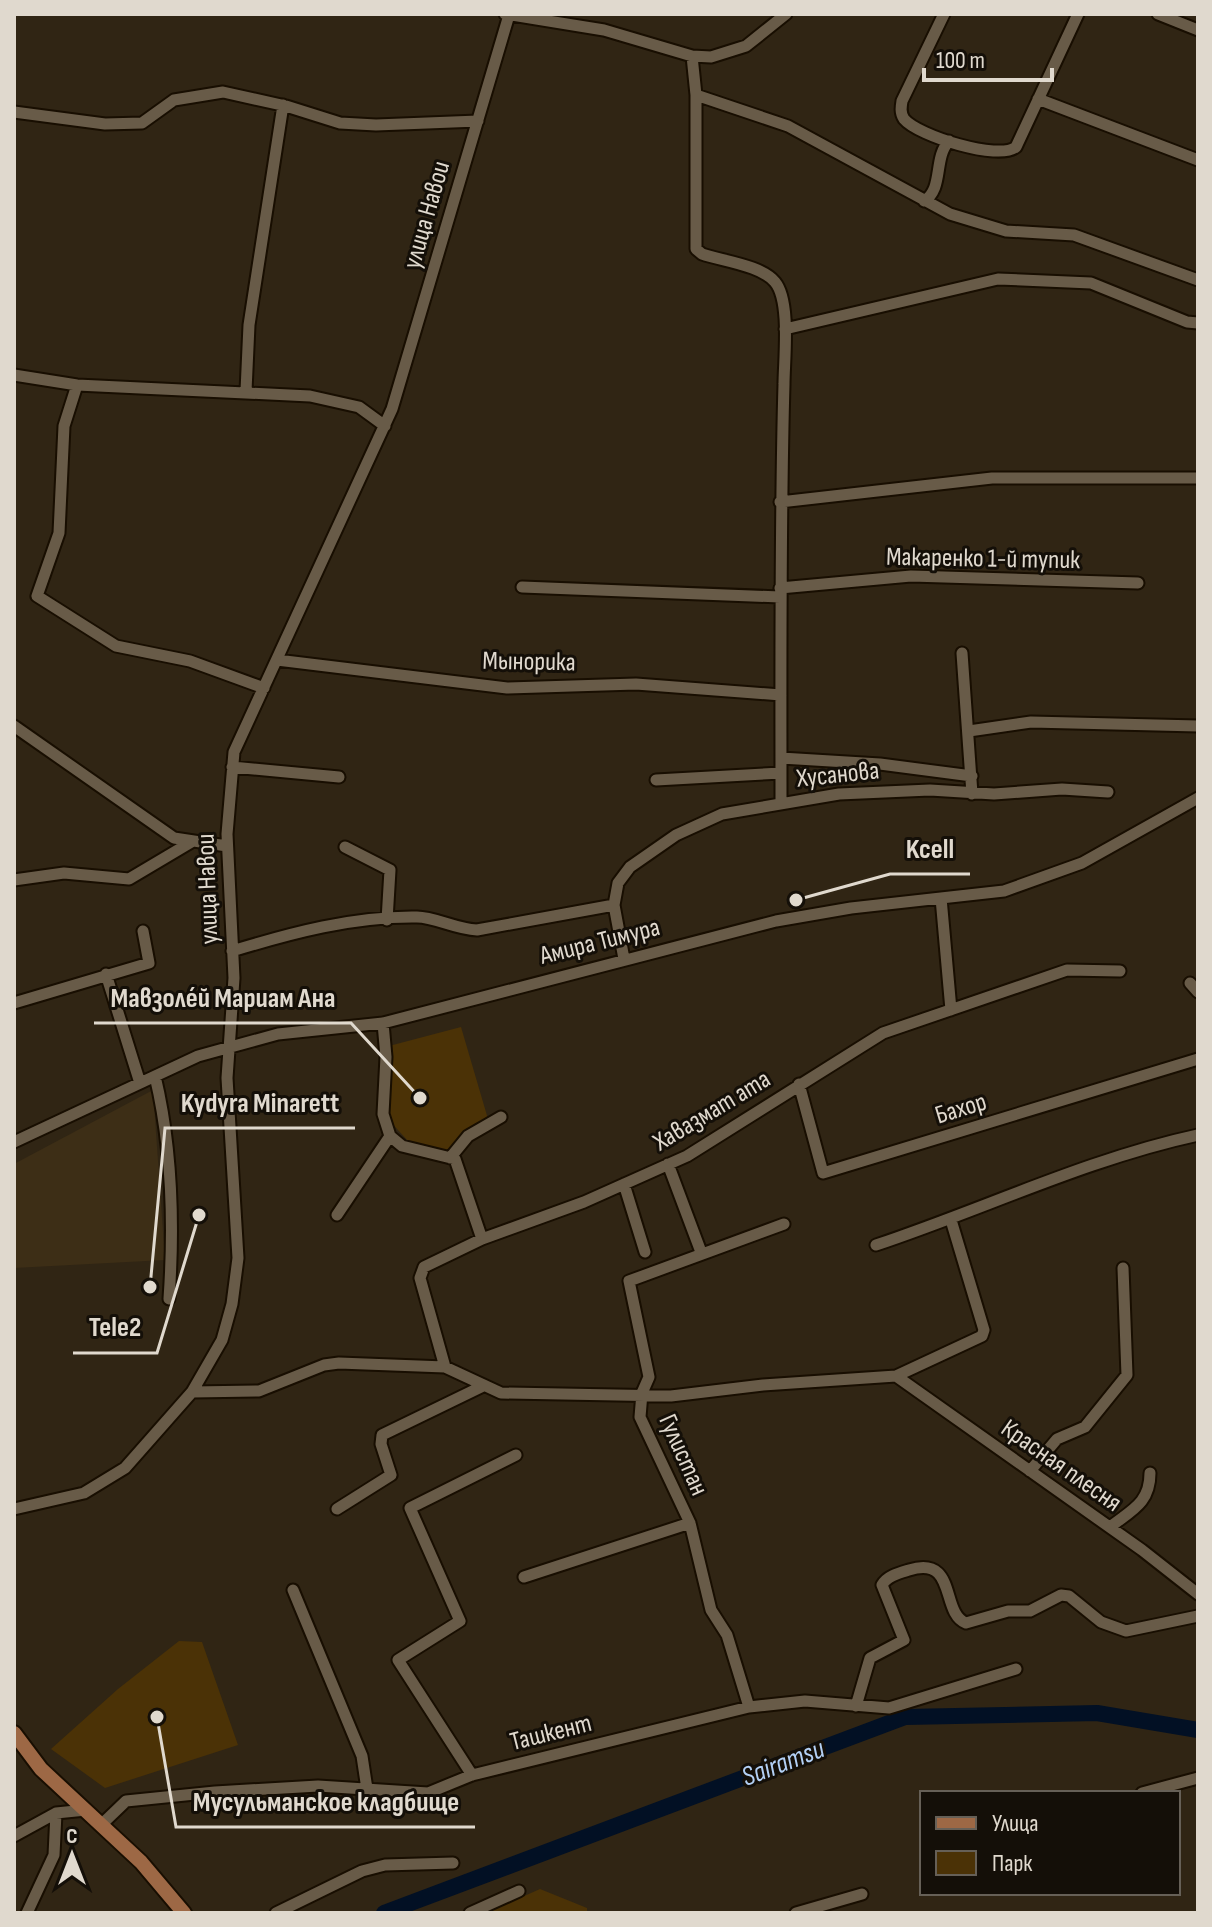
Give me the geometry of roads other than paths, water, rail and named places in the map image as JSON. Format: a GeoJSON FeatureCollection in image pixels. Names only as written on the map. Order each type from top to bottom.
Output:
{"type":"FeatureCollection","features":[{"type":"Feature","properties":{"kind":"main road"},"geometry":{"type":"LineString","coordinates":[[14,1733],[41,1769],[141,1862],[184,1913]]}},
{"type":"Feature","properties":{"kind":"street"},"geometry":{"type":"LineString","coordinates":[[507,14],[604,30],[692,56],[711,57],[746,46],[786,14]]}},
{"type":"Feature","properties":{"kind":"street","name":"улица Навои"},"geometry":{"type":"LineString","coordinates":[[14,1509],[84,1493],[125,1468],[192,1392],[222,1340],[232,1304],[238,1258],[227,1078],[232,1047],[232,951],[227,846],[234,752],[385,426],[478,121],[507,14]]}},
{"type":"Feature","properties":{"kind":"street"},"geometry":{"type":"LineString","coordinates":[[944,14],[902,101],[901,112],[905,121],[949,141],[1008,153],[1016,147],[1078,14]]}},
{"type":"Feature","properties":{"kind":"street"},"geometry":{"type":"LineString","coordinates":[[1158,14],[1198,30]]}},
{"type":"Feature","properties":{"kind":"street"},"geometry":{"type":"LineString","coordinates":[[692,56],[696,95],[696,249],[702,254],[765,274],[776,283],[785,329],[780,502],[781,803]]}},
{"type":"Feature","properties":{"kind":"street"},"geometry":{"type":"LineString","coordinates":[[14,112],[105,124],[142,123],[174,100],[223,92],[283,105],[340,123],[376,125],[478,121]]}},
{"type":"Feature","properties":{"kind":"street"},"geometry":{"type":"LineString","coordinates":[[696,95],[788,126],[950,214],[1006,231],[1074,235],[1198,280]]}},
{"type":"Feature","properties":{"kind":"street"},"geometry":{"type":"LineString","coordinates":[[1038,99],[1198,160]]}},
{"type":"Feature","properties":{"kind":"street"},"geometry":{"type":"LineString","coordinates":[[246,391],[249,325],[283,105]]}},
{"type":"Feature","properties":{"kind":"street"},"geometry":{"type":"LineString","coordinates":[[924,201],[935,190],[940,156],[949,141]]}},
{"type":"Feature","properties":{"kind":"street"},"geometry":{"type":"LineString","coordinates":[[785,329],[998,279],[1091,283],[1187,322],[1198,323]]}},
{"type":"Feature","properties":{"kind":"street"},"geometry":{"type":"LineString","coordinates":[[14,375],[77,385],[310,396],[359,407],[385,426]]}},
{"type":"Feature","properties":{"kind":"street"},"geometry":{"type":"LineString","coordinates":[[77,385],[64,426],[59,533],[37,596],[116,646],[190,661],[264,688]]}},
{"type":"Feature","properties":{"kind":"street"},"geometry":{"type":"LineString","coordinates":[[780,502],[992,478],[1198,478]]}},
{"type":"Feature","properties":{"kind":"street","name":"Макаренко 1-й тупик"},"geometry":{"type":"LineString","coordinates":[[522,587],[780,593],[911,576],[1138,583]]}},
{"type":"Feature","properties":{"kind":"street"},"geometry":{"type":"LineString","coordinates":[[962,653],[972,794]]}},
{"type":"Feature","properties":{"kind":"street","name":"Мынорика"},"geometry":{"type":"LineString","coordinates":[[277,660],[507,688],[636,684],[781,695]]}},
{"type":"Feature","properties":{"kind":"street"},"geometry":{"type":"LineString","coordinates":[[969,731],[1031,722],[1198,726]]}},
{"type":"Feature","properties":{"kind":"street"},"geometry":{"type":"LineString","coordinates":[[14,726],[174,838],[227,846]]}},
{"type":"Feature","properties":{"kind":"street"},"geometry":{"type":"LineString","coordinates":[[781,758],[880,764],[972,776]]}},
{"type":"Feature","properties":{"kind":"street"},"geometry":{"type":"LineString","coordinates":[[232,767],[339,777]]}},
{"type":"Feature","properties":{"kind":"street"},"geometry":{"type":"LineString","coordinates":[[656,780],[781,773]]}},
{"type":"Feature","properties":{"kind":"street","name":"Хусанова"},"geometry":{"type":"LineString","coordinates":[[614,905],[618,883],[630,867],[676,835],[722,814],[781,803],[870,793],[930,790],[972,794],[1062,789],[1108,792]]}},
{"type":"Feature","properties":{"kind":"street","name":"Амира Тимура"},"geometry":{"type":"LineString","coordinates":[[14,1142],[198,1056],[278,1034],[383,1023],[776,921],[851,908],[1004,891],[1082,863],[1198,798]]}},
{"type":"Feature","properties":{"kind":"street"},"geometry":{"type":"LineString","coordinates":[[14,880],[64,873],[129,879],[193,841]]}},
{"type":"Feature","properties":{"kind":"street"},"geometry":{"type":"LineString","coordinates":[[345,847],[390,870],[387,920]]}},
{"type":"Feature","properties":{"kind":"street"},"geometry":{"type":"LineString","coordinates":[[941,898],[951,1010]]}},
{"type":"Feature","properties":{"kind":"street"},"geometry":{"type":"LineString","coordinates":[[232,951],[306,929],[419,917],[455,929],[477,930],[614,905],[624,959]]}},
{"type":"Feature","properties":{"kind":"street"},"geometry":{"type":"LineString","coordinates":[[14,1003],[149,963],[143,931]]}},
{"type":"Feature","properties":{"kind":"street","name":"Хавазмат ата"},"geometry":{"type":"LineString","coordinates":[[445,1367],[420,1278],[424,1267],[482,1239],[668,1164],[883,1033],[1067,970],[1120,971]]}},
{"type":"Feature","properties":{"kind":"street"},"geometry":{"type":"LineString","coordinates":[[106,974],[140,1083]]}},
{"type":"Feature","properties":{"kind":"street"},"geometry":{"type":"LineString","coordinates":[[383,1023],[386,1057],[383,1114],[390,1136],[402,1146],[455,1159],[482,1239]]}},
{"type":"Feature","properties":{"kind":"street","name":"Бахор"},"geometry":{"type":"LineString","coordinates":[[799,1084],[823,1173],[1198,1059]]}},
{"type":"Feature","properties":{"kind":"street"},"geometry":{"type":"LineString","coordinates":[[155,1076],[168,1175],[172,1260],[169,1299]]}},
{"type":"Feature","properties":{"kind":"street"},"geometry":{"type":"LineString","coordinates":[[450,1158],[468,1136],[501,1117]]}},
{"type":"Feature","properties":{"kind":"street"},"geometry":{"type":"LineString","coordinates":[[876,1245],[951,1220],[1093,1164],[1198,1135]]}},
{"type":"Feature","properties":{"kind":"street"},"geometry":{"type":"LineString","coordinates":[[337,1215],[390,1136]]}},
{"type":"Feature","properties":{"kind":"street"},"geometry":{"type":"LineString","coordinates":[[668,1164],[701,1252]]}},
{"type":"Feature","properties":{"kind":"street"},"geometry":{"type":"LineString","coordinates":[[624,1184],[645,1252]]}},
{"type":"Feature","properties":{"kind":"street"},"geometry":{"type":"LineString","coordinates":[[192,1392],[259,1391],[331,1363],[445,1367],[501,1393],[642,1393],[671,1396],[763,1385],[896,1376],[982,1336],[984,1330],[951,1220]]}},
{"type":"Feature","properties":{"kind":"street","name":"Гулистан"},"geometry":{"type":"LineString","coordinates":[[749,1707],[727,1635],[711,1610],[690,1523],[640,1417],[642,1393],[649,1377],[629,1281],[784,1224]]}},
{"type":"Feature","properties":{"kind":"street"},"geometry":{"type":"LineString","coordinates":[[1030,1471],[1057,1439],[1085,1427],[1127,1375],[1123,1268]]}},
{"type":"Feature","properties":{"kind":"street","name":"Красная плесня"},"geometry":{"type":"LineString","coordinates":[[896,1376],[1110,1527],[1198,1594]]}},
{"type":"Feature","properties":{"kind":"street"},"geometry":{"type":"LineString","coordinates":[[337,1509],[391,1475],[381,1444],[382,1435],[483,1386]]}},
{"type":"Feature","properties":{"kind":"street"},"geometry":{"type":"LineString","coordinates":[[472,1775],[398,1660],[460,1621],[410,1508],[516,1455]]}},
{"type":"Feature","properties":{"kind":"street"},"geometry":{"type":"LineString","coordinates":[[1110,1527],[1138,1506],[1150,1491],[1150,1473]]}},
{"type":"Feature","properties":{"kind":"street"},"geometry":{"type":"LineString","coordinates":[[524,1577],[690,1523]]}},
{"type":"Feature","properties":{"kind":"street"},"geometry":{"type":"LineString","coordinates":[[856,1706],[870,1658],[904,1640],[883,1593],[885,1580],[920,1566],[934,1570],[946,1582],[958,1615],[966,1623],[1008,1611],[1030,1611],[1061,1595],[1069,1596],[1101,1622],[1126,1631],[1198,1616]]}},
{"type":"Feature","properties":{"kind":"street"},"geometry":{"type":"LineString","coordinates":[[293,1590],[362,1756],[367,1789]]}},
{"type":"Feature","properties":{"kind":"street","name":"Ташкент"},"geometry":{"type":"LineString","coordinates":[[101,1825],[126,1801],[270,1788],[428,1793],[472,1775],[749,1707],[805,1701],[889,1708],[1016,1669]]}},
{"type":"Feature","properties":{"kind":"street"},"geometry":{"type":"LineString","coordinates":[[1149,1791],[1198,1778]]}},
{"type":"Feature","properties":{"kind":"street"},"geometry":{"type":"LineString","coordinates":[[14,1836],[56,1813],[86,1810]]}},
{"type":"Feature","properties":{"kind":"street"},"geometry":{"type":"LineString","coordinates":[[27,1913],[54,1855],[56,1813]]}},
{"type":"Feature","properties":{"kind":"street"},"geometry":{"type":"LineString","coordinates":[[276,1913],[362,1871],[385,1865],[453,1863]]}},
{"type":"Feature","properties":{"kind":"street"},"geometry":{"type":"LineString","coordinates":[[470,1913],[519,1891]]}},
{"type":"Feature","properties":{"kind":"street"},"geometry":{"type":"LineString","coordinates":[[796,1913],[862,1894]]}},
{"type":"Feature","properties":{"kind":"waterway","name":"Sairamsu"},"geometry":{"type":"LineString","coordinates":[[384,1913],[905,1717],[1097,1713],[1198,1730]]}},
{"type":"Feature","properties":{"kind":"place","name":"Kcell"},"geometry":{"type":"Point","coordinates":[796,900]}},
{"type":"Feature","properties":{"kind":"place","name":"Мавзоле́й Мариам Ана"},"geometry":{"type":"Point","coordinates":[420,1098]}},
{"type":"Feature","properties":{"kind":"place","name":"Tele2"},"geometry":{"type":"Point","coordinates":[199,1215]}},
{"type":"Feature","properties":{"kind":"place","name":"Kydyra Minarett"},"geometry":{"type":"Point","coordinates":[150,1287]}},
{"type":"Feature","properties":{"kind":"place","name":"Мусульманское кладбище"},"geometry":{"type":"Point","coordinates":[157,1717]}}]}
